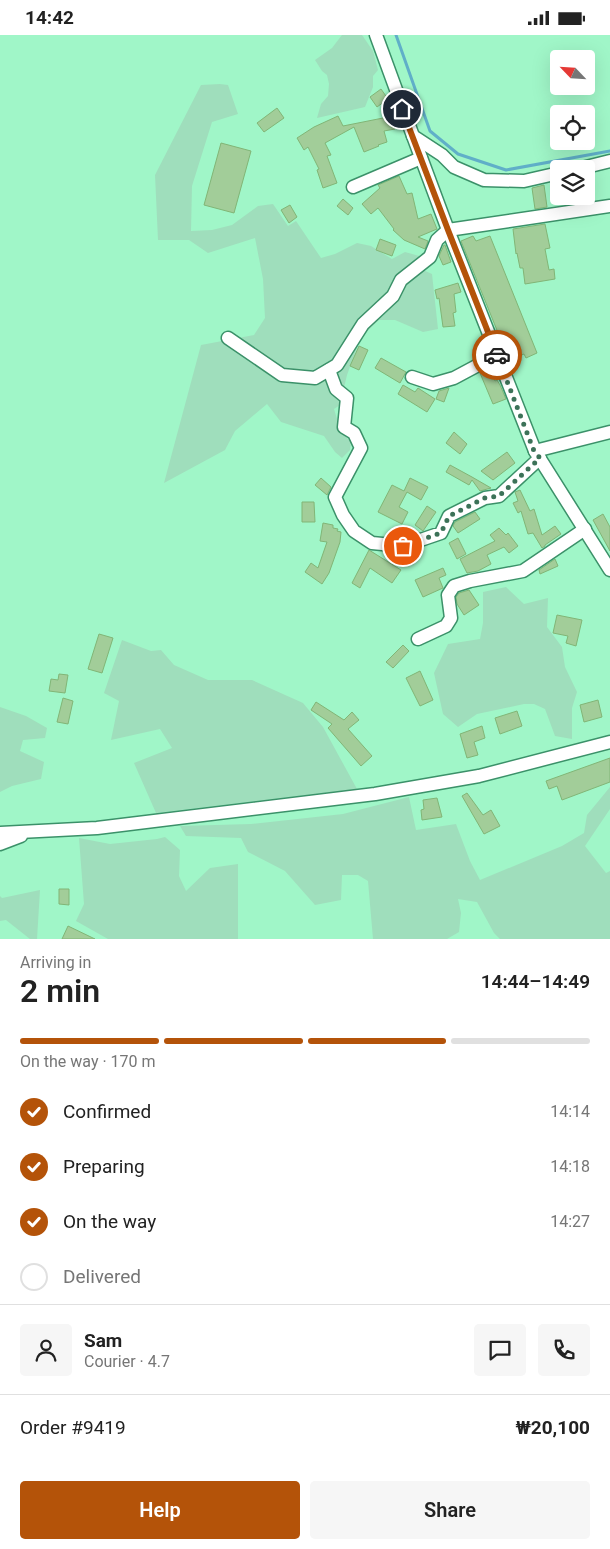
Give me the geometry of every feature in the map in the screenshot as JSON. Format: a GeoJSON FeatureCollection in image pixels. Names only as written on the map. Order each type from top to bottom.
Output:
{"type":"FeatureCollection","features":[{"type":"Feature","properties":{"kind":"street"},"geometry":{"type":"LineString","coordinates":[[376,35],[448,230],[537,455],[610,570]]}},
{"type":"Feature","properties":{"kind":"street"},"geometry":{"type":"LineString","coordinates":[[413,136],[442,155],[454,167],[484,180],[524,181],[550,175]]}},
{"type":"Feature","properties":{"kind":"street"},"geometry":{"type":"LineString","coordinates":[[353,187],[421,158]]}},
{"type":"Feature","properties":{"kind":"street"},"geometry":{"type":"LineString","coordinates":[[595,165],[610,161]]}},
{"type":"Feature","properties":{"kind":"street"},"geometry":{"type":"LineString","coordinates":[[228,339],[282,375],[315,378],[337,365],[363,325],[393,296],[401,279],[430,257],[437,240],[448,230],[610,206]]}},
{"type":"Feature","properties":{"kind":"street"},"geometry":{"type":"LineString","coordinates":[[412,377],[433,384],[454,378],[497,355]]}},
{"type":"Feature","properties":{"kind":"street"},"geometry":{"type":"LineString","coordinates":[[329,370],[336,389],[347,399],[344,427],[354,433],[362,448],[335,497],[343,515],[354,531],[372,543],[403,546],[441,533],[449,516],[485,498],[499,496],[537,455],[610,432]]}},
{"type":"Feature","properties":{"kind":"street"},"geometry":{"type":"LineString","coordinates":[[418,639],[446,626],[451,618],[448,595],[454,586],[523,571],[585,529]]}},
{"type":"Feature","properties":{"kind":"street"},"geometry":{"type":"LineString","coordinates":[[0,833],[97,828],[157,822],[375,794],[479,776],[610,742]]}},
{"type":"Feature","properties":{"kind":"street"},"geometry":{"type":"LineString","coordinates":[[0,844],[33,832]]}},
{"type":"Feature","properties":{"kind":"green space"},"geometry":{"type":"Polygon","coordinates":[[[342,35],[362,35],[373,51],[378,70],[373,76],[373,87],[365,107],[317,118],[321,104],[328,96],[329,84],[327,75],[315,60],[332,48],[342,35]]]}},
{"type":"Feature","properties":{"kind":"green space"},"geometry":{"type":"Polygon","coordinates":[[[201,85],[228,85],[238,114],[212,122],[192,186],[191,231],[212,230],[232,225],[258,206],[273,204],[288,226],[296,221],[321,258],[335,254],[357,243],[371,246],[392,259],[405,252],[423,257],[423,270],[432,274],[438,329],[423,332],[395,320],[379,320],[361,337],[347,375],[340,405],[334,409],[341,432],[351,442],[350,450],[342,458],[335,452],[324,436],[281,422],[267,404],[235,431],[225,450],[164,483],[201,345],[254,335],[265,318],[263,279],[255,238],[208,253],[189,240],[158,240],[155,175],[201,85]]]}},
{"type":"Feature","properties":{"kind":"green space"},"geometry":{"type":"Polygon","coordinates":[[[506,587],[524,604],[548,598],[547,627],[562,647],[565,667],[577,692],[572,708],[572,739],[555,736],[545,709],[534,704],[524,704],[477,714],[458,727],[443,714],[434,673],[448,644],[480,639],[483,623],[483,592],[506,587]]]}},
{"type":"Feature","properties":{"kind":"green space"},"geometry":{"type":"Polygon","coordinates":[[[122,640],[151,651],[161,650],[174,665],[208,680],[252,680],[303,703],[323,727],[357,789],[156,813],[134,763],[172,748],[160,729],[111,740],[119,701],[104,693],[122,640]]]}},
{"type":"Feature","properties":{"kind":"green space"},"geometry":{"type":"Polygon","coordinates":[[[0,707],[26,716],[47,728],[45,738],[23,740],[20,751],[44,762],[41,779],[12,786],[0,792],[0,707]]]}},
{"type":"Feature","properties":{"kind":"green space"},"geometry":{"type":"Polygon","coordinates":[[[610,787],[610,809],[585,846],[606,873],[610,871],[610,939],[500,939],[494,933],[477,902],[458,899],[461,913],[459,932],[447,939],[373,939],[368,881],[358,875],[342,875],[341,900],[315,905],[285,871],[248,852],[241,838],[186,836],[180,826],[251,824],[343,814],[409,797],[416,830],[456,824],[470,861],[480,880],[562,846],[584,833],[587,815],[610,787]]]}},
{"type":"Feature","properties":{"kind":"green space"},"geometry":{"type":"Polygon","coordinates":[[[165,837],[180,850],[179,876],[186,891],[210,868],[238,864],[238,939],[108,939],[76,921],[84,904],[79,838],[110,844],[165,837]]]}},
{"type":"Feature","properties":{"kind":"green space"},"geometry":{"type":"Polygon","coordinates":[[[40,890],[37,939],[30,939],[6,920],[0,921],[0,896],[2,898],[40,890]]]}},
{"type":"Feature","properties":{"kind":"building"},"geometry":{"type":"Polygon","coordinates":[[[381,89],[388,99],[377,107],[370,97],[381,89]]]}},
{"type":"Feature","properties":{"kind":"building"},"geometry":{"type":"Polygon","coordinates":[[[277,108],[284,118],[264,132],[257,123],[277,108]]]}},
{"type":"Feature","properties":{"kind":"building"},"geometry":{"type":"Polygon","coordinates":[[[338,116],[343,126],[393,116],[395,129],[384,131],[387,142],[364,152],[354,127],[325,143],[331,155],[327,156],[337,183],[323,188],[317,170],[319,169],[308,147],[304,150],[297,138],[314,127],[338,116]]]}},
{"type":"Feature","properties":{"kind":"building"},"geometry":{"type":"Polygon","coordinates":[[[221,143],[251,151],[234,213],[204,205],[221,143]]]}},
{"type":"Feature","properties":{"kind":"building"},"geometry":{"type":"Polygon","coordinates":[[[399,176],[407,194],[412,193],[418,219],[431,214],[437,229],[418,237],[428,241],[425,249],[404,240],[393,230],[378,208],[371,214],[362,204],[380,188],[378,185],[399,176]]]}},
{"type":"Feature","properties":{"kind":"building"},"geometry":{"type":"Polygon","coordinates":[[[544,185],[547,207],[535,209],[532,188],[544,185]]]}},
{"type":"Feature","properties":{"kind":"building"},"geometry":{"type":"Polygon","coordinates":[[[343,199],[353,208],[348,215],[337,206],[343,199]]]}},
{"type":"Feature","properties":{"kind":"building"},"geometry":{"type":"Polygon","coordinates":[[[290,205],[297,217],[289,223],[281,210],[290,205]]]}},
{"type":"Feature","properties":{"kind":"building"},"geometry":{"type":"Polygon","coordinates":[[[545,224],[550,248],[545,249],[549,270],[554,269],[555,279],[525,284],[523,268],[520,268],[516,254],[513,229],[545,224]]]}},
{"type":"Feature","properties":{"kind":"building"},"geometry":{"type":"Polygon","coordinates":[[[473,236],[476,241],[490,236],[537,353],[526,358],[524,354],[509,360],[461,241],[473,236]]]}},
{"type":"Feature","properties":{"kind":"building"},"geometry":{"type":"Polygon","coordinates":[[[380,239],[396,245],[392,256],[376,250],[380,239]]]}},
{"type":"Feature","properties":{"kind":"building"},"geometry":{"type":"Polygon","coordinates":[[[444,245],[451,262],[443,265],[439,256],[444,245]]]}},
{"type":"Feature","properties":{"kind":"building"},"geometry":{"type":"Polygon","coordinates":[[[458,283],[461,292],[454,294],[456,312],[453,313],[455,326],[443,327],[439,298],[437,299],[435,290],[458,283]]]}},
{"type":"Feature","properties":{"kind":"building"},"geometry":{"type":"Polygon","coordinates":[[[359,346],[368,350],[359,370],[350,366],[359,346]]]}},
{"type":"Feature","properties":{"kind":"building"},"geometry":{"type":"Polygon","coordinates":[[[381,358],[406,372],[400,383],[375,368],[381,358]]]}},
{"type":"Feature","properties":{"kind":"building"},"geometry":{"type":"Polygon","coordinates":[[[489,369],[495,381],[497,380],[500,385],[506,399],[493,404],[480,373],[489,369]]]}},
{"type":"Feature","properties":{"kind":"building"},"geometry":{"type":"Polygon","coordinates":[[[403,385],[415,392],[418,388],[435,399],[427,412],[398,394],[403,385]]]}},
{"type":"Feature","properties":{"kind":"building"},"geometry":{"type":"Polygon","coordinates":[[[449,388],[444,402],[436,399],[439,391],[449,388]]]}},
{"type":"Feature","properties":{"kind":"building"},"geometry":{"type":"Polygon","coordinates":[[[454,432],[467,444],[460,454],[446,443],[454,432]]]}},
{"type":"Feature","properties":{"kind":"building"},"geometry":{"type":"Polygon","coordinates":[[[507,452],[515,463],[493,480],[481,471],[507,452]]]}},
{"type":"Feature","properties":{"kind":"building"},"geometry":{"type":"Polygon","coordinates":[[[450,465],[491,488],[480,491],[472,480],[469,485],[446,472],[450,465]]]}},
{"type":"Feature","properties":{"kind":"building"},"geometry":{"type":"Polygon","coordinates":[[[321,478],[331,487],[327,495],[315,485],[321,478]]]}},
{"type":"Feature","properties":{"kind":"building"},"geometry":{"type":"Polygon","coordinates":[[[410,478],[428,487],[421,500],[407,492],[399,507],[408,512],[402,524],[378,512],[392,485],[404,491],[410,478]]]}},
{"type":"Feature","properties":{"kind":"building"},"geometry":{"type":"Polygon","coordinates":[[[520,490],[530,511],[534,509],[542,535],[555,526],[561,534],[542,548],[533,533],[528,534],[521,511],[518,513],[513,503],[518,501],[515,492],[520,490]]]}},
{"type":"Feature","properties":{"kind":"building"},"geometry":{"type":"Polygon","coordinates":[[[302,502],[314,502],[315,522],[302,522],[302,502]]]}},
{"type":"Feature","properties":{"kind":"building"},"geometry":{"type":"Polygon","coordinates":[[[427,506],[436,512],[423,531],[415,525],[427,506]]]}},
{"type":"Feature","properties":{"kind":"building"},"geometry":{"type":"Polygon","coordinates":[[[475,512],[480,519],[458,533],[453,526],[455,522],[475,512]]]}},
{"type":"Feature","properties":{"kind":"building"},"geometry":{"type":"Polygon","coordinates":[[[603,514],[610,527],[610,551],[593,520],[603,514]]]}},
{"type":"Feature","properties":{"kind":"building"},"geometry":{"type":"Polygon","coordinates":[[[323,523],[333,525],[333,528],[341,532],[340,542],[329,573],[322,584],[305,572],[311,563],[318,568],[327,542],[320,541],[323,523]]]}},
{"type":"Feature","properties":{"kind":"building"},"geometry":{"type":"Polygon","coordinates":[[[499,528],[506,535],[508,533],[518,546],[509,553],[504,547],[487,555],[491,564],[478,571],[467,573],[460,559],[495,541],[490,535],[499,528]]]}},
{"type":"Feature","properties":{"kind":"building"},"geometry":{"type":"Polygon","coordinates":[[[458,538],[466,554],[457,559],[449,543],[458,538]]]}},
{"type":"Feature","properties":{"kind":"building"},"geometry":{"type":"Polygon","coordinates":[[[369,550],[401,570],[392,583],[370,568],[360,588],[352,583],[369,550]]]}},
{"type":"Feature","properties":{"kind":"building"},"geometry":{"type":"Polygon","coordinates":[[[555,559],[558,566],[540,574],[539,570],[555,559]]]}},
{"type":"Feature","properties":{"kind":"building"},"geometry":{"type":"Polygon","coordinates":[[[443,568],[446,575],[439,578],[443,588],[423,597],[415,580],[443,568]]]}},
{"type":"Feature","properties":{"kind":"building"},"geometry":{"type":"Polygon","coordinates":[[[469,590],[479,605],[464,615],[457,604],[456,597],[459,593],[469,590]]]}},
{"type":"Feature","properties":{"kind":"building"},"geometry":{"type":"Polygon","coordinates":[[[557,615],[582,620],[576,646],[566,643],[568,636],[553,633],[557,615]]]}},
{"type":"Feature","properties":{"kind":"building"},"geometry":{"type":"Polygon","coordinates":[[[99,634],[113,638],[102,673],[88,669],[99,634]]]}},
{"type":"Feature","properties":{"kind":"building"},"geometry":{"type":"Polygon","coordinates":[[[403,645],[409,651],[393,668],[386,662],[403,645]]]}},
{"type":"Feature","properties":{"kind":"building"},"geometry":{"type":"Polygon","coordinates":[[[420,671],[433,700],[420,706],[406,678],[420,671]]]}},
{"type":"Feature","properties":{"kind":"building"},"geometry":{"type":"Polygon","coordinates":[[[59,674],[68,675],[65,693],[49,691],[51,679],[58,680],[59,674]]]}},
{"type":"Feature","properties":{"kind":"building"},"geometry":{"type":"Polygon","coordinates":[[[63,698],[73,701],[68,724],[57,722],[63,698]]]}},
{"type":"Feature","properties":{"kind":"building"},"geometry":{"type":"Polygon","coordinates":[[[598,700],[602,717],[584,722],[580,705],[598,700]]]}},
{"type":"Feature","properties":{"kind":"building"},"geometry":{"type":"Polygon","coordinates":[[[316,702],[344,720],[352,712],[359,720],[348,729],[372,756],[361,766],[328,728],[332,724],[311,710],[316,702]]]}},
{"type":"Feature","properties":{"kind":"building"},"geometry":{"type":"Polygon","coordinates":[[[517,711],[522,726],[500,734],[495,718],[517,711]]]}},
{"type":"Feature","properties":{"kind":"building"},"geometry":{"type":"Polygon","coordinates":[[[482,726],[485,738],[474,742],[478,755],[467,758],[460,734],[482,726]]]}},
{"type":"Feature","properties":{"kind":"building"},"geometry":{"type":"Polygon","coordinates":[[[610,758],[610,782],[562,800],[557,786],[549,789],[546,781],[610,758]]]}},
{"type":"Feature","properties":{"kind":"building"},"geometry":{"type":"Polygon","coordinates":[[[467,793],[483,815],[491,810],[500,826],[484,834],[462,796],[467,793]]]}},
{"type":"Feature","properties":{"kind":"building"},"geometry":{"type":"Polygon","coordinates":[[[437,798],[442,817],[422,820],[423,800],[437,798]]]}},
{"type":"Feature","properties":{"kind":"building"},"geometry":{"type":"Polygon","coordinates":[[[59,889],[69,889],[69,905],[59,904],[59,889]]]}},
{"type":"Feature","properties":{"kind":"building"},"geometry":{"type":"Polygon","coordinates":[[[68,926],[95,939],[62,939],[68,926]]]}},
{"type":"Feature","properties":{"kind":"waterway"},"geometry":{"type":"LineString","coordinates":[[396,35],[430,131],[458,154],[506,170],[610,151]]}},
{"type":"Feature","properties":{"kind":"way so far"},"geometry":{"type":"LineString","coordinates":[[403,546],[441,533],[449,516],[485,498],[499,496],[540,458],[534,451],[497,355]]}},
{"type":"Feature","properties":{"kind":"route"},"geometry":{"type":"LineString","coordinates":[[402,109],[497,355]]}}]}
